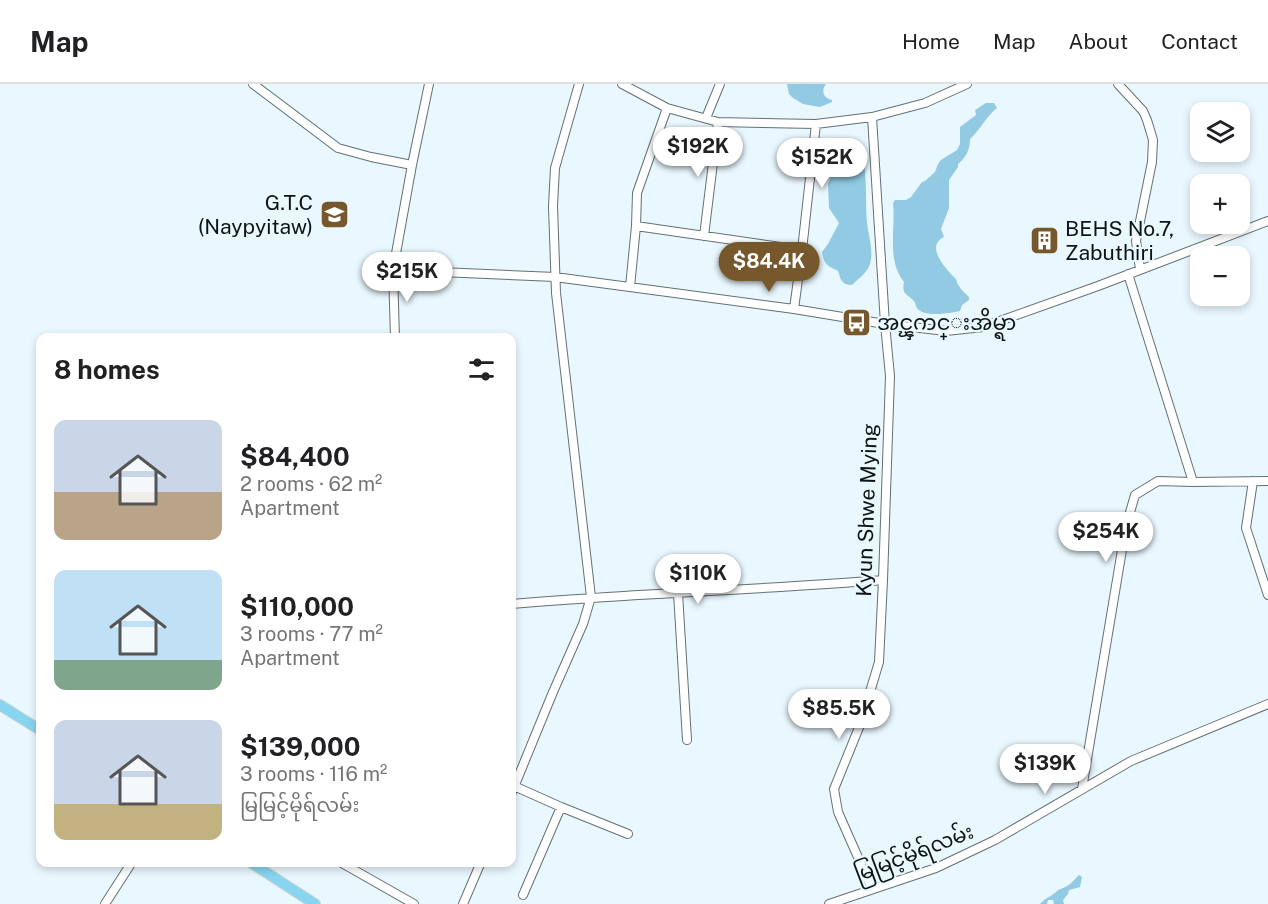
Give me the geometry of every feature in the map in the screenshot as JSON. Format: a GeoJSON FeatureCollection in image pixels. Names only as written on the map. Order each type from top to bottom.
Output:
{"type":"FeatureCollection","features":[{"type":"Feature","properties":{"kind":"main road"},"geometry":{"type":"LineString","coordinates":[[0,705],[36,728]]}},
{"type":"Feature","properties":{"kind":"main road"},"geometry":{"type":"LineString","coordinates":[[258,867],[315,904]]}},
{"type":"Feature","properties":{"kind":"street"},"geometry":{"type":"LineString","coordinates":[[253,84],[338,148],[412,165]]}},
{"type":"Feature","properties":{"kind":"street"},"geometry":{"type":"LineString","coordinates":[[395,333],[393,270],[429,84]]}},
{"type":"Feature","properties":{"kind":"street"},"geometry":{"type":"LineString","coordinates":[[516,782],[583,624],[591,597],[556,293],[553,206],[555,168],[579,84]]}},
{"type":"Feature","properties":{"kind":"street"},"geometry":{"type":"LineString","coordinates":[[622,84],[667,108],[718,122],[816,124],[872,117],[925,103],[967,84]]}},
{"type":"Feature","properties":{"kind":"street"},"geometry":{"type":"LineString","coordinates":[[706,118],[720,84]]}},
{"type":"Feature","properties":{"kind":"street"},"geometry":{"type":"LineString","coordinates":[[1118,84],[1143,111],[1153,140],[1152,162],[1136,241],[1140,269]]}},
{"type":"Feature","properties":{"kind":"street"},"geometry":{"type":"LineString","coordinates":[[630,287],[638,193],[667,108]]}},
{"type":"Feature","properties":{"kind":"street","name":"Kyun Shwe Mying"},"geometry":{"type":"LineString","coordinates":[[872,117],[890,376],[879,662],[860,724],[834,789],[837,812],[872,889]]}},
{"type":"Feature","properties":{"kind":"street"},"geometry":{"type":"LineString","coordinates":[[704,236],[718,122]]}},
{"type":"Feature","properties":{"kind":"street"},"geometry":{"type":"LineString","coordinates":[[794,309],[816,124]]}},
{"type":"Feature","properties":{"kind":"street"},"geometry":{"type":"LineString","coordinates":[[393,270],[555,277],[794,309],[885,324],[946,330],[983,327],[1268,221]]}},
{"type":"Feature","properties":{"kind":"street"},"geometry":{"type":"LineString","coordinates":[[636,226],[802,250]]}},
{"type":"Feature","properties":{"kind":"street"},"geometry":{"type":"LineString","coordinates":[[1128,274],[1193,482]]}},
{"type":"Feature","properties":{"kind":"street"},"geometry":{"type":"LineString","coordinates":[[1082,789],[1126,526],[1135,495],[1158,481],[1268,481]]}},
{"type":"Feature","properties":{"kind":"street"},"geometry":{"type":"LineString","coordinates":[[1253,481],[1246,528],[1268,595]]}},
{"type":"Feature","properties":{"kind":"street"},"geometry":{"type":"LineString","coordinates":[[516,604],[591,597],[883,580]]}},
{"type":"Feature","properties":{"kind":"street"},"geometry":{"type":"LineString","coordinates":[[678,593],[687,740]]}},
{"type":"Feature","properties":{"kind":"street","name":"မြမြင့်မိုရ်လမ်း"},"geometry":{"type":"LineString","coordinates":[[829,904],[945,864],[995,840],[1131,761],[1268,704]]}},
{"type":"Feature","properties":{"kind":"street"},"geometry":{"type":"LineString","coordinates":[[516,790],[628,834]]}},
{"type":"Feature","properties":{"kind":"street"},"geometry":{"type":"LineString","coordinates":[[523,895],[561,807]]}},
{"type":"Feature","properties":{"kind":"street"},"geometry":{"type":"LineString","coordinates":[[105,904],[129,867]]}},
{"type":"Feature","properties":{"kind":"street"},"geometry":{"type":"LineString","coordinates":[[349,867],[414,904]]}},
{"type":"Feature","properties":{"kind":"street"},"geometry":{"type":"LineString","coordinates":[[463,904],[479,867]]}},
{"type":"Feature","properties":{"kind":"water"},"geometry":{"type":"Polygon","coordinates":[[[787,84],[826,84],[824,94],[832,102],[820,107],[803,104],[789,94],[787,84]]]}},
{"type":"Feature","properties":{"kind":"water"},"geometry":{"type":"Polygon","coordinates":[[[986,103],[994,103],[997,108],[970,139],[967,153],[949,180],[949,208],[941,229],[944,237],[936,246],[942,263],[969,300],[962,305],[960,311],[939,314],[922,312],[904,292],[904,282],[895,264],[893,203],[895,200],[906,200],[911,197],[922,182],[935,172],[941,160],[957,150],[960,144],[960,127],[976,115],[975,110],[986,103]]]}},
{"type":"Feature","properties":{"kind":"water"},"geometry":{"type":"Polygon","coordinates":[[[839,141],[860,148],[865,173],[866,215],[871,259],[867,270],[852,285],[845,284],[841,280],[838,271],[825,262],[822,252],[839,223],[829,208],[828,184],[831,177],[823,160],[823,154],[829,144],[839,141]]]}},
{"type":"Feature","properties":{"kind":"water"},"geometry":{"type":"Polygon","coordinates":[[[1079,875],[1082,877],[1080,887],[1069,890],[1063,900],[1064,904],[1054,904],[1053,900],[1048,900],[1047,904],[1040,904],[1070,884],[1079,875]]]}},
{"type":"Feature","properties":{"kind":"place","name":"G.T.C (Naypyitaw)"},"geometry":{"type":"Point","coordinates":[334,215]}},
{"type":"Feature","properties":{"kind":"place","name":"BEHS No.7, Zabuthiri"},"geometry":{"type":"Point","coordinates":[1044,241]}},
{"type":"Feature","properties":{"kind":"place","name":"အင္ၾကင္းအိမ္ရာ"},"geometry":{"type":"Point","coordinates":[856,323]}}]}
